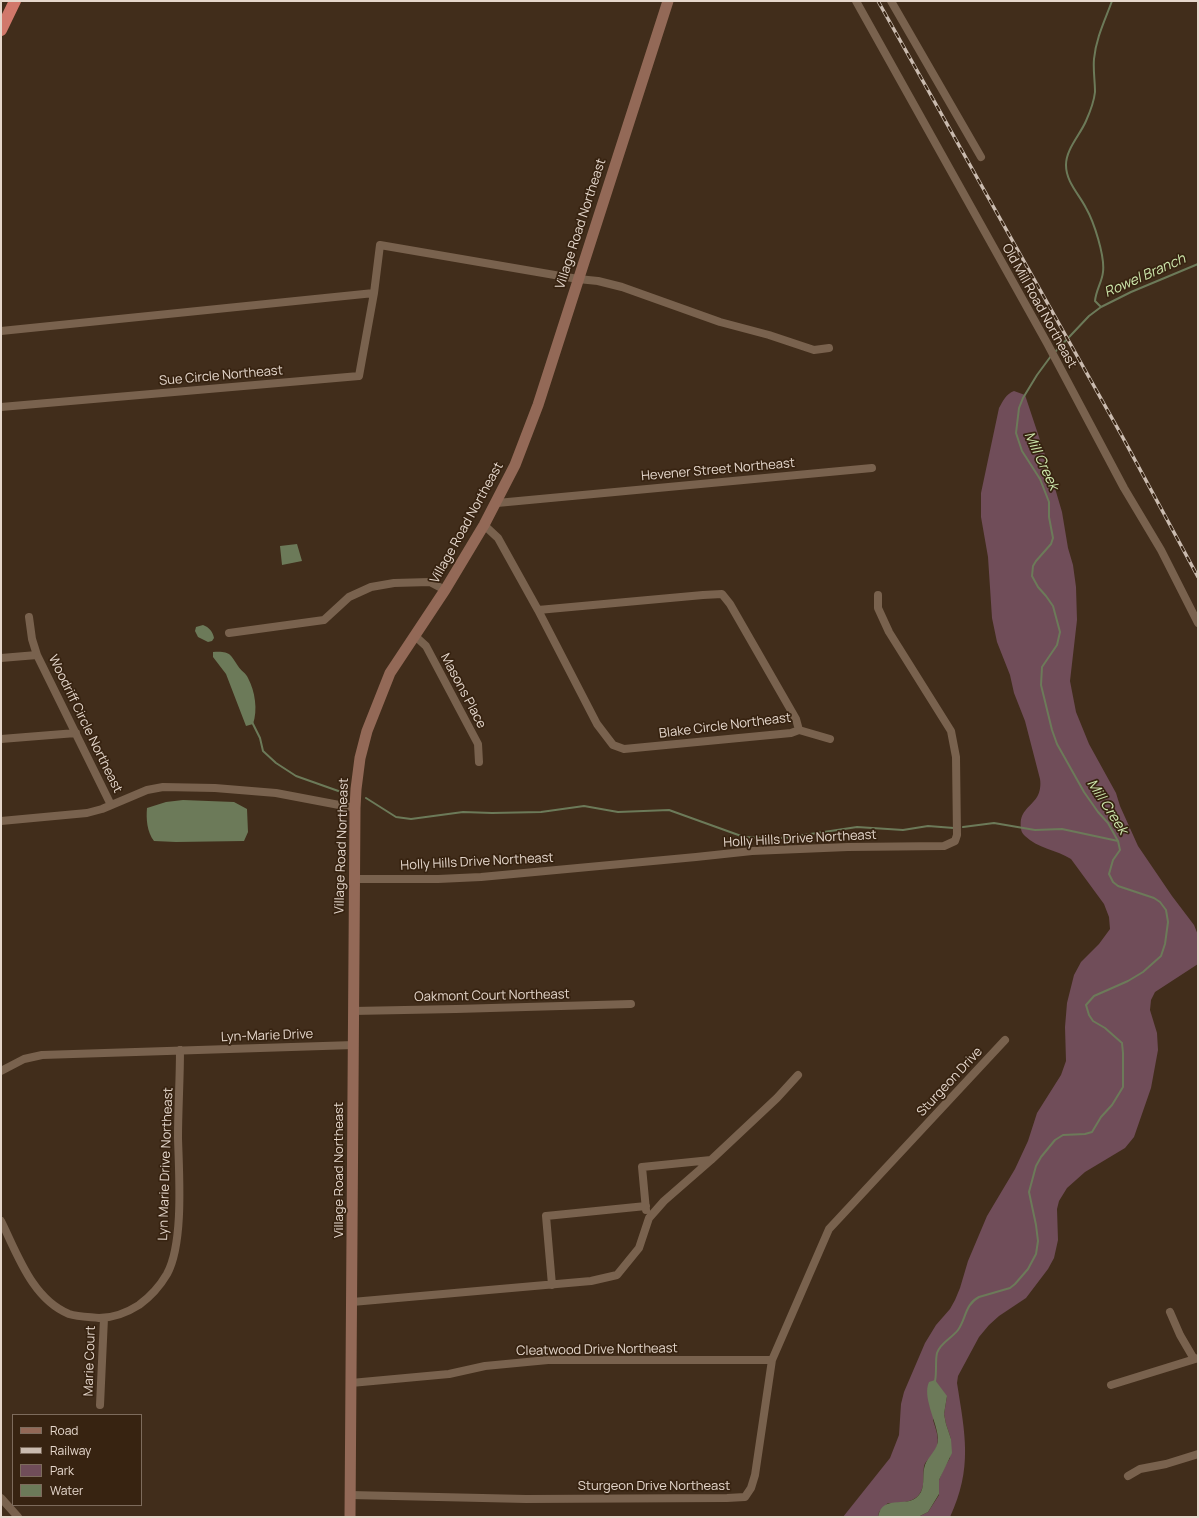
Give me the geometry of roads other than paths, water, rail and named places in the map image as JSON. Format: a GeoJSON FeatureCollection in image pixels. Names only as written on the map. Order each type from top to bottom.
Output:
{"type":"FeatureCollection","features":[{"type":"Feature","properties":{"kind":"highway"},"geometry":{"type":"LineString","coordinates":[[1,30],[14,1]]}},
{"type":"Feature","properties":{"kind":"main road","name":"Village Road Northeast"},"geometry":{"type":"LineString","coordinates":[[350,1517],[354,879],[355,808],[360,758],[367,731],[390,672],[446,590],[497,503],[515,465],[538,405],[668,1]]}},
{"type":"Feature","properties":{"kind":"street","name":"Old Mill Road Northeast"},"geometry":{"type":"LineString","coordinates":[[856,1],[1047,343],[1124,488],[1162,550],[1198,623]]}},
{"type":"Feature","properties":{"kind":"street"},"geometry":{"type":"LineString","coordinates":[[891,1],[981,157]]}},
{"type":"Feature","properties":{"kind":"street","name":"Sue Circle Northeast"},"geometry":{"type":"LineString","coordinates":[[1,408],[359,376],[374,293],[380,245],[578,279]]}},
{"type":"Feature","properties":{"kind":"street"},"geometry":{"type":"LineString","coordinates":[[578,279],[598,281],[622,287],[720,322],[769,335],[814,350],[829,348]]}},
{"type":"Feature","properties":{"kind":"street"},"geometry":{"type":"LineString","coordinates":[[1,331],[374,293]]}},
{"type":"Feature","properties":{"kind":"street","name":"Hevener Street Northeast"},"geometry":{"type":"LineString","coordinates":[[497,503],[872,468]]}},
{"type":"Feature","properties":{"kind":"street","name":"Blake Circle Northeast"},"geometry":{"type":"LineString","coordinates":[[484,525],[498,538],[538,610],[597,724],[612,745],[624,749],[791,733],[799,730],[796,719],[730,604],[722,594],[538,610]]}},
{"type":"Feature","properties":{"kind":"street"},"geometry":{"type":"LineString","coordinates":[[229,632],[324,620],[349,597],[370,587],[394,583],[430,582],[446,590]]}},
{"type":"Feature","properties":{"kind":"street","name":"Holly Hills Drive Northeast"},"geometry":{"type":"LineString","coordinates":[[354,879],[438,879],[481,877],[752,851],[848,847],[944,846],[955,841],[957,835],[956,757],[951,731],[889,632],[878,608],[878,595]]}},
{"type":"Feature","properties":{"kind":"street","name":"Woodriff Circle Northeast"},"geometry":{"type":"LineString","coordinates":[[29,617],[31,634],[37,655],[111,805]]}},
{"type":"Feature","properties":{"kind":"street","name":"Masons Place"},"geometry":{"type":"LineString","coordinates":[[415,636],[426,646],[478,744],[479,762]]}},
{"type":"Feature","properties":{"kind":"street","name":"Woodriff Circle Northeast"},"geometry":{"type":"LineString","coordinates":[[1,658],[37,655]]}},
{"type":"Feature","properties":{"kind":"street"},"geometry":{"type":"LineString","coordinates":[[799,730],[830,739]]}},
{"type":"Feature","properties":{"kind":"street"},"geometry":{"type":"LineString","coordinates":[[1,739],[76,733]]}},
{"type":"Feature","properties":{"kind":"street","name":"Woodriff Circle Northeast"},"geometry":{"type":"LineString","coordinates":[[1,821],[87,813],[155,788],[196,787],[281,793],[355,808]]}},
{"type":"Feature","properties":{"kind":"street","name":"Oakmont Court Northeast"},"geometry":{"type":"LineString","coordinates":[[354,1011],[632,1004]]}},
{"type":"Feature","properties":{"kind":"street","name":"Sturgeon Drive"},"geometry":{"type":"LineString","coordinates":[[912,1140],[1005,1040]]}},
{"type":"Feature","properties":{"kind":"street","name":"Lyn-Marie Drive"},"geometry":{"type":"LineString","coordinates":[[180,1050],[354,1045]]}},
{"type":"Feature","properties":{"kind":"street"},"geometry":{"type":"LineString","coordinates":[[1,1071],[24,1059],[42,1055],[180,1050]]}},
{"type":"Feature","properties":{"kind":"street","name":"Lyn Marie Drive Northeast"},"geometry":{"type":"LineString","coordinates":[[1,1220],[30,1279],[42,1295],[53,1305],[70,1314],[104,1318],[131,1310],[149,1297],[167,1273],[176,1244],[179,1210],[178,1129],[180,1050]]}},
{"type":"Feature","properties":{"kind":"street"},"geometry":{"type":"LineString","coordinates":[[352,1302],[552,1285],[591,1281],[617,1275],[639,1248],[649,1218],[664,1201],[711,1160],[777,1098],[798,1076]]}},
{"type":"Feature","properties":{"kind":"street","name":"Sturgeon Drive Northeast"},"geometry":{"type":"LineString","coordinates":[[350,1495],[526,1499],[745,1497],[751,1488],[755,1475],[772,1360],[829,1229],[912,1140]]}},
{"type":"Feature","properties":{"kind":"street"},"geometry":{"type":"LineString","coordinates":[[647,1223],[642,1167],[711,1160]]}},
{"type":"Feature","properties":{"kind":"street"},"geometry":{"type":"LineString","coordinates":[[552,1285],[546,1216],[646,1206]]}},
{"type":"Feature","properties":{"kind":"street"},"geometry":{"type":"LineString","coordinates":[[1111,1385],[1196,1358],[1180,1335],[1170,1312]]}},
{"type":"Feature","properties":{"kind":"street","name":"Marie Court"},"geometry":{"type":"LineString","coordinates":[[100,1405],[104,1318]]}},
{"type":"Feature","properties":{"kind":"street","name":"Cleatwood Drive Northeast"},"geometry":{"type":"LineString","coordinates":[[351,1383],[449,1374],[485,1366],[548,1360],[772,1360]]}},
{"type":"Feature","properties":{"kind":"street"},"geometry":{"type":"LineString","coordinates":[[1128,1476],[1140,1469],[1166,1464],[1198,1454]]}},
{"type":"Feature","properties":{"kind":"street"},"geometry":{"type":"LineString","coordinates":[[1,1498],[18,1517]]}},
{"type":"Feature","properties":{"kind":"water"},"geometry":{"type":"Polygon","coordinates":[[[297,544],[302,561],[282,565],[280,546],[297,544]]]}},
{"type":"Feature","properties":{"kind":"water"},"geometry":{"type":"Polygon","coordinates":[[[203,625],[209,628],[212,632],[214,638],[212,641],[208,642],[198,637],[195,631],[196,627],[203,625]]]}},
{"type":"Feature","properties":{"kind":"water"},"geometry":{"type":"Polygon","coordinates":[[[213,652],[223,652],[229,654],[247,676],[255,701],[255,719],[253,724],[246,726],[226,674],[213,657],[213,652]]]}},
{"type":"Feature","properties":{"kind":"water"},"geometry":{"type":"Polygon","coordinates":[[[183,800],[234,802],[247,809],[248,832],[244,841],[154,841],[150,834],[148,825],[147,808],[166,802],[183,800]]]}},
{"type":"Feature","properties":{"kind":"water"},"geometry":{"type":"Polygon","coordinates":[[[935,1380],[947,1396],[944,1414],[951,1439],[952,1453],[939,1480],[939,1494],[928,1512],[918,1517],[878,1517],[881,1509],[885,1505],[910,1501],[916,1498],[921,1492],[925,1465],[938,1442],[937,1432],[927,1395],[929,1382],[935,1380]]]}},
{"type":"Feature","properties":{"kind":"waterway"},"geometry":{"type":"LineString","coordinates":[[1101,307],[1095,301],[1103,272],[1101,248],[1089,214],[1068,177],[1066,165],[1068,153],[1086,121],[1093,103],[1095,92],[1095,51],[1101,29],[1112,1]]}},
{"type":"Feature","properties":{"kind":"waterway","name":"Rowel Branch"},"geometry":{"type":"LineString","coordinates":[[1054,353],[1089,316],[1101,307],[1131,292],[1198,264]]}},
{"type":"Feature","properties":{"kind":"waterway","name":"Mill Creek"},"geometry":{"type":"LineString","coordinates":[[935,1381],[937,1353],[943,1343],[953,1336],[961,1326],[968,1308],[974,1300],[979,1297],[1010,1288],[1028,1269],[1036,1254],[1038,1241],[1029,1192],[1036,1166],[1041,1157],[1055,1140],[1063,1135],[1085,1134],[1092,1132],[1123,1087],[1122,1043],[1105,1028],[1093,1021],[1089,1015],[1086,1005],[1094,996],[1128,981],[1143,972],[1161,956],[1165,944],[1168,922],[1166,910],[1160,902],[1154,898],[1118,886],[1113,882],[1109,874],[1113,860],[1120,850],[1118,841],[1108,823],[1084,792],[1057,744],[1041,685],[1042,667],[1057,645],[1060,632],[1053,606],[1038,587],[1032,576],[1033,566],[1051,544],[1053,538],[1049,517],[1049,502],[1040,479],[1022,451],[1016,433],[1019,408],[1023,398],[1051,356]]}},
{"type":"Feature","properties":{"kind":"waterway"},"geometry":{"type":"LineString","coordinates":[[252,722],[260,738],[263,751],[276,763],[296,776],[344,793]]}},
{"type":"Feature","properties":{"kind":"waterway"},"geometry":{"type":"LineString","coordinates":[[366,798],[396,817],[411,819],[463,812],[541,812],[584,806],[618,812],[669,810],[744,837],[763,838],[784,838],[857,827],[903,830],[928,826],[954,828]]}},
{"type":"Feature","properties":{"kind":"waterway"},"geometry":{"type":"LineString","coordinates":[[963,827],[994,823],[1035,830],[1062,829],[1118,841]]}},
{"type":"Feature","properties":{"kind":"railway"},"geometry":{"type":"LineString","coordinates":[[878,1],[1122,436],[1198,577]]}}]}
